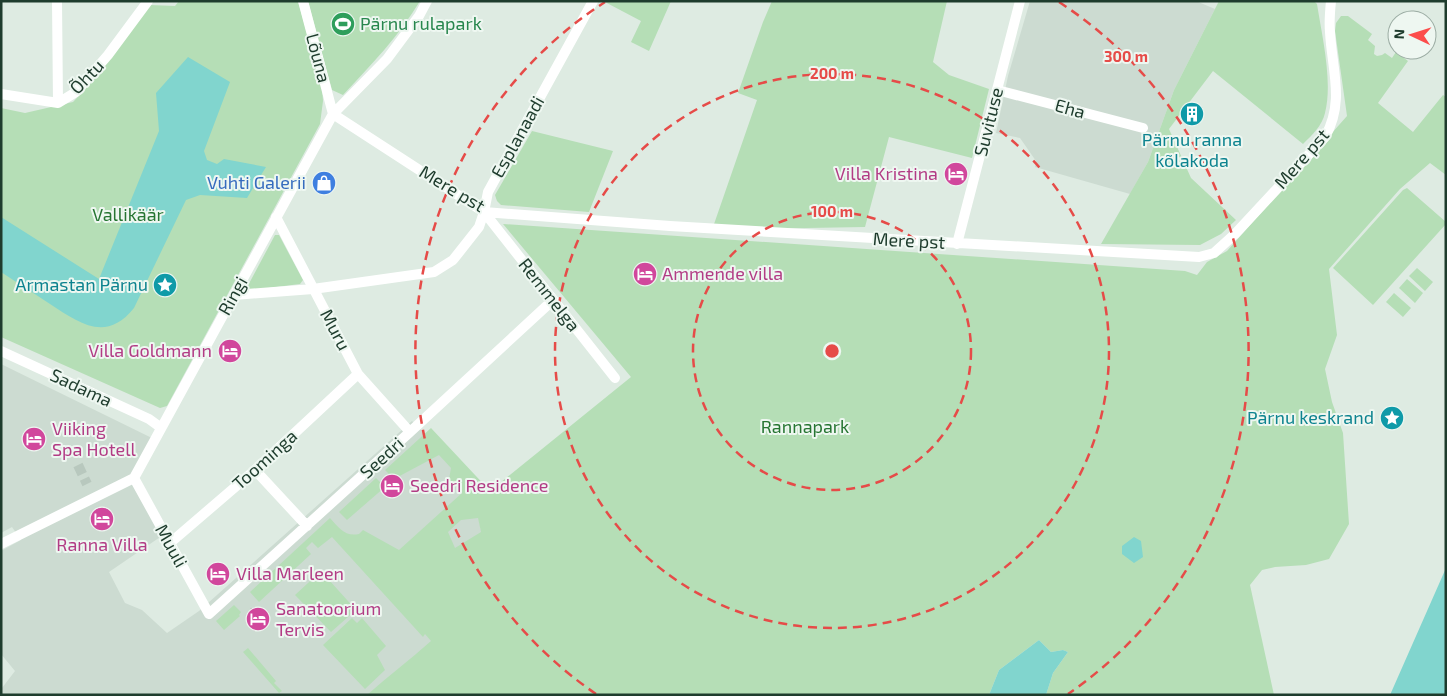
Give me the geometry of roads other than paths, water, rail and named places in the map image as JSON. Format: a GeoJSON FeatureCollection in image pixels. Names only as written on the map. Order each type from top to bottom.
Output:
{"type":"FeatureCollection","features":[{"type":"Feature","properties":{"kind":"street"},"geometry":{"type":"LineString","coordinates":[[56,1],[58,103]]}},
{"type":"Feature","properties":{"kind":"street","name":"Õhtu"},"geometry":{"type":"LineString","coordinates":[[1,94],[58,103],[76,92],[108,55],[148,1]]}},
{"type":"Feature","properties":{"kind":"street","name":"Lõuna"},"geometry":{"type":"LineString","coordinates":[[303,1],[333,114]]}},
{"type":"Feature","properties":{"kind":"street","name":"Ringi"},"geometry":{"type":"LineString","coordinates":[[134,478],[160,427],[333,114],[387,58],[419,16],[427,1]]}},
{"type":"Feature","properties":{"kind":"street","name":"Esplanaadi"},"geometry":{"type":"LineString","coordinates":[[234,295],[313,289],[434,272],[453,260],[479,227],[488,192],[593,1]]}},
{"type":"Feature","properties":{"kind":"street","name":"Suvituse"},"geometry":{"type":"LineString","coordinates":[[957,244],[1020,1]]}},
{"type":"Feature","properties":{"kind":"street","name":"Mere pst"},"geometry":{"type":"LineString","coordinates":[[333,114],[484,212],[670,226],[1198,257],[1214,253],[1235,234],[1325,137],[1332,125],[1337,97],[1330,32],[1331,1]]}},
{"type":"Feature","properties":{"kind":"street","name":"Eha"},"geometry":{"type":"LineString","coordinates":[[997,90],[1143,128]]}},
{"type":"Feature","properties":{"kind":"street","name":"Remmelga"},"geometry":{"type":"LineString","coordinates":[[484,212],[615,378]]}},
{"type":"Feature","properties":{"kind":"street","name":"Muru"},"geometry":{"type":"LineString","coordinates":[[276,217],[358,374],[410,432]]}},
{"type":"Feature","properties":{"kind":"street","name":"Seedri"},"geometry":{"type":"LineString","coordinates":[[209,614],[553,300]]}},
{"type":"Feature","properties":{"kind":"street","name":"Sadama"},"geometry":{"type":"LineString","coordinates":[[1,351],[149,420],[160,427]]}},
{"type":"Feature","properties":{"kind":"street","name":"Toominga"},"geometry":{"type":"LineString","coordinates":[[170,543],[256,470],[358,374]]}},
{"type":"Feature","properties":{"kind":"street"},"geometry":{"type":"LineString","coordinates":[[256,470],[307,526]]}},
{"type":"Feature","properties":{"kind":"street"},"geometry":{"type":"LineString","coordinates":[[1,544],[134,478]]}},
{"type":"Feature","properties":{"kind":"street","name":"Muuli"},"geometry":{"type":"LineString","coordinates":[[134,478],[209,614]]}},
{"type":"Feature","properties":{"kind":"water"},"geometry":{"type":"Polygon","coordinates":[[[188,57],[230,82],[204,151],[207,160],[217,164],[224,159],[266,167],[247,198],[200,195],[186,200],[134,308],[124,319],[113,325],[103,327],[82,323],[71,318],[1,272],[1,217],[99,279],[159,131],[156,93],[188,57]]]}},
{"type":"Feature","properties":{"kind":"water"},"geometry":{"type":"Polygon","coordinates":[[[1134,537],[1141,541],[1143,557],[1134,563],[1122,554],[1122,546],[1134,537]]]}},
{"type":"Feature","properties":{"kind":"water"},"geometry":{"type":"Polygon","coordinates":[[[1446,568],[1446,695],[1390,695],[1446,568]]]}},
{"type":"Feature","properties":{"kind":"water"},"geometry":{"type":"Polygon","coordinates":[[[1039,640],[1051,652],[1063,650],[1068,652],[1053,673],[1046,695],[989,695],[999,670],[1039,640]]]}},
{"type":"Feature","properties":{"kind":"tunnel"},"geometry":{"type":"LineString","coordinates":[[78,465],[87,484]]}},
{"type":"Feature","properties":{"kind":"place","name":"Pärnu rulapark"},"geometry":{"type":"Point","coordinates":[343,24]}},
{"type":"Feature","properties":{"kind":"place","name":"Pärnu ranna kõlakoda"},"geometry":{"type":"Point","coordinates":[1192,114]}},
{"type":"Feature","properties":{"kind":"place","name":"Villa Kristina"},"geometry":{"type":"Point","coordinates":[956,174]}},
{"type":"Feature","properties":{"kind":"place","name":"Vuhti Galerii"},"geometry":{"type":"Point","coordinates":[324,183]}},
{"type":"Feature","properties":{"kind":"place","name":"Ammende villa"},"geometry":{"type":"Point","coordinates":[645,274]}},
{"type":"Feature","properties":{"kind":"place","name":"Armastan Pärnu"},"geometry":{"type":"Point","coordinates":[165,285]}},
{"type":"Feature","properties":{"kind":"place","name":"Villa Goldmann"},"geometry":{"type":"Point","coordinates":[230,351]}},
{"type":"Feature","properties":{"kind":"place","name":"Pärnu keskrand"},"geometry":{"type":"Point","coordinates":[1392,418]}},
{"type":"Feature","properties":{"kind":"place","name":"Viiking Spa Hotell"},"geometry":{"type":"Point","coordinates":[34,439]}},
{"type":"Feature","properties":{"kind":"place","name":"Seedri Residence"},"geometry":{"type":"Point","coordinates":[392,486]}},
{"type":"Feature","properties":{"kind":"place","name":"Ranna Villa"},"geometry":{"type":"Point","coordinates":[102,519]}},
{"type":"Feature","properties":{"kind":"place","name":"Villa Marleen"},"geometry":{"type":"Point","coordinates":[218,574]}},
{"type":"Feature","properties":{"kind":"place","name":"Sanatoorium Tervis"},"geometry":{"type":"Point","coordinates":[258,619]}},
{"type":"Feature","properties":{"kind":"park label","name":"Vallikäär"},"geometry":{"type":"Point","coordinates":[128,215]}},
{"type":"Feature","properties":{"kind":"park label","name":"Rannapark"},"geometry":{"type":"Point","coordinates":[805,427]}}]}
